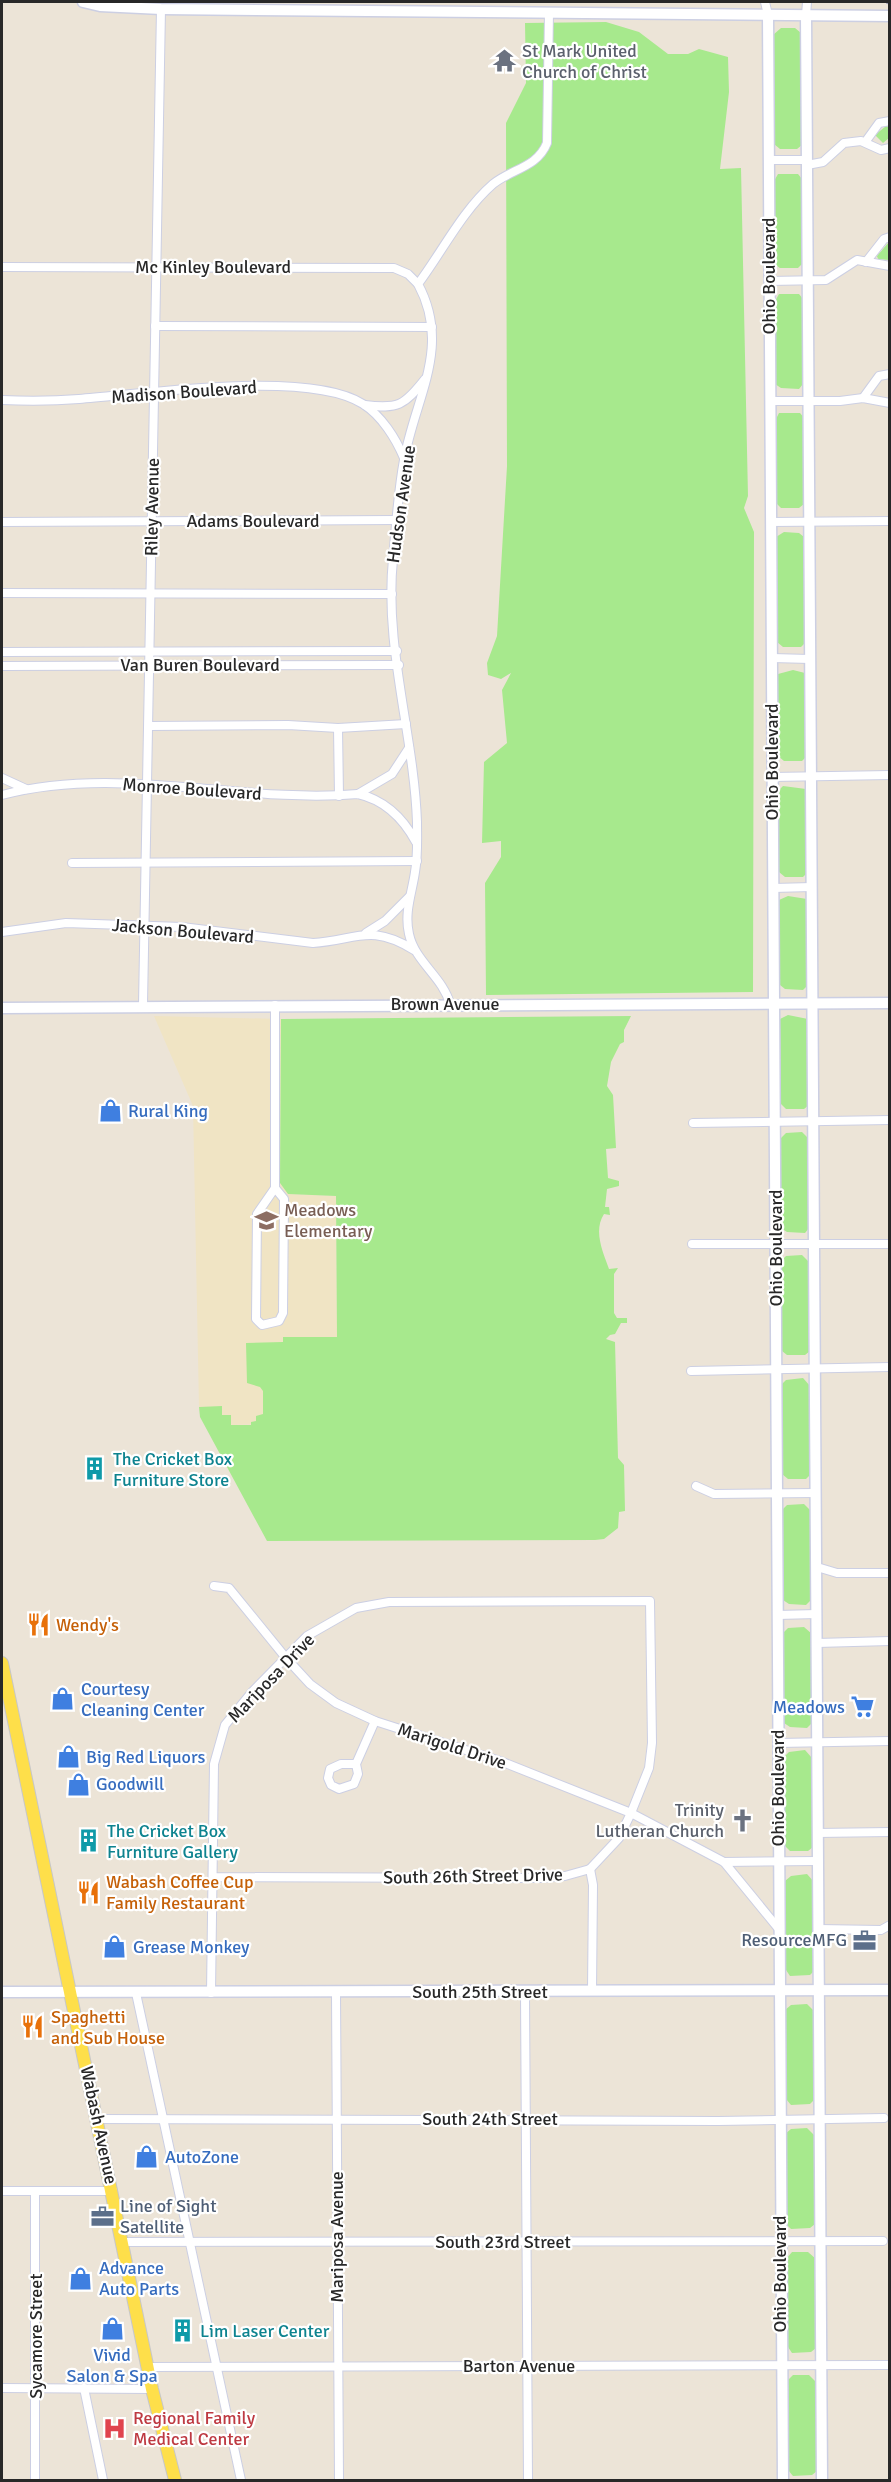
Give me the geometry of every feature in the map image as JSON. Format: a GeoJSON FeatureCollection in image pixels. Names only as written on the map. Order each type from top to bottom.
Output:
{"type":"FeatureCollection","features":[{"type":"Feature","properties":{"kind":"main road","name":"Wabash Avenue"},"geometry":{"type":"LineString","coordinates":[[2,1663],[4,1687],[113,2191],[152,2389],[175,2481]]}},
{"type":"Feature","properties":{"kind":"street"},"geometry":{"type":"LineString","coordinates":[[83,2],[100,6],[161,9],[890,16]]}},
{"type":"Feature","properties":{"kind":"street"},"geometry":{"type":"LineString","coordinates":[[765,2],[768,15]]}},
{"type":"Feature","properties":{"kind":"street"},"geometry":{"type":"LineString","coordinates":[[807,2],[822,2481]]}},
{"type":"Feature","properties":{"kind":"street","name":"Riley Avenue"},"geometry":{"type":"LineString","coordinates":[[143,1005],[161,9]]}},
{"type":"Feature","properties":{"kind":"street"},"geometry":{"type":"LineString","coordinates":[[418,284],[477,199],[495,182],[526,167],[543,153],[547,144],[549,12]]}},
{"type":"Feature","properties":{"kind":"street","name":"Ohio Boulevard"},"geometry":{"type":"LineString","coordinates":[[768,15],[783,2481]]}},
{"type":"Feature","properties":{"kind":"street"},"geometry":{"type":"LineString","coordinates":[[866,141],[879,123],[890,121]]}},
{"type":"Feature","properties":{"kind":"street"},"geometry":{"type":"LineString","coordinates":[[768,160],[823,162],[844,143],[866,141],[881,150],[890,148]]}},
{"type":"Feature","properties":{"kind":"street"},"geometry":{"type":"LineString","coordinates":[[866,262],[884,239],[890,237]]}},
{"type":"Feature","properties":{"kind":"street"},"geometry":{"type":"LineString","coordinates":[[769,281],[826,280],[857,260],[890,266]]}},
{"type":"Feature","properties":{"kind":"street","name":"Mc Kinley Boulevard"},"geometry":{"type":"LineString","coordinates":[[2,267],[394,268],[408,274],[418,284]]}},
{"type":"Feature","properties":{"kind":"street","name":"Hudson Avenue"},"geometry":{"type":"LineString","coordinates":[[418,284],[430,312],[432,355],[422,401],[404,459],[392,594],[416,800],[417,861],[407,923],[414,950],[447,993],[450,1004]]}},
{"type":"Feature","properties":{"kind":"street"},"geometry":{"type":"LineString","coordinates":[[155,326],[432,327]]}},
{"type":"Feature","properties":{"kind":"street"},"geometry":{"type":"LineString","coordinates":[[863,398],[879,376],[890,374]]}},
{"type":"Feature","properties":{"kind":"street","name":"Madison Boulevard"},"geometry":{"type":"LineString","coordinates":[[2,400],[77,399],[240,386],[281,387],[340,394],[363,404],[391,408],[403,403],[427,376]]}},
{"type":"Feature","properties":{"kind":"street"},"geometry":{"type":"LineString","coordinates":[[770,401],[846,401],[863,398],[890,403]]}},
{"type":"Feature","properties":{"kind":"street","name":"Madison Boulevard"},"geometry":{"type":"LineString","coordinates":[[363,404],[387,429],[404,459]]}},
{"type":"Feature","properties":{"kind":"street","name":"Adams Boulevard"},"geometry":{"type":"LineString","coordinates":[[2,522],[397,520]]}},
{"type":"Feature","properties":{"kind":"street"},"geometry":{"type":"LineString","coordinates":[[771,522],[890,521]]}},
{"type":"Feature","properties":{"kind":"street"},"geometry":{"type":"LineString","coordinates":[[2,593],[392,594]]}},
{"type":"Feature","properties":{"kind":"street"},"geometry":{"type":"LineString","coordinates":[[2,652],[397,651]]}},
{"type":"Feature","properties":{"kind":"street"},"geometry":{"type":"LineString","coordinates":[[772,658],[810,659]]}},
{"type":"Feature","properties":{"kind":"street","name":"Van Buren Boulevard"},"geometry":{"type":"LineString","coordinates":[[2,666],[399,665]]}},
{"type":"Feature","properties":{"kind":"street"},"geometry":{"type":"LineString","coordinates":[[149,726],[288,725],[338,728],[406,724]]}},
{"type":"Feature","properties":{"kind":"street"},"geometry":{"type":"LineString","coordinates":[[338,728],[339,796]]}},
{"type":"Feature","properties":{"kind":"street","name":"Monroe Boulevard"},"geometry":{"type":"LineString","coordinates":[[2,795],[26,789],[81,783],[147,783],[277,796],[358,794],[392,774],[409,748]]}},
{"type":"Feature","properties":{"kind":"street"},"geometry":{"type":"LineString","coordinates":[[772,777],[890,775]]}},
{"type":"Feature","properties":{"kind":"street"},"geometry":{"type":"LineString","coordinates":[[2,778],[26,789]]}},
{"type":"Feature","properties":{"kind":"street"},"geometry":{"type":"LineString","coordinates":[[358,794],[379,802],[401,818],[417,843]]}},
{"type":"Feature","properties":{"kind":"street"},"geometry":{"type":"LineString","coordinates":[[72,863],[417,861]]}},
{"type":"Feature","properties":{"kind":"street"},"geometry":{"type":"LineString","coordinates":[[773,888],[812,887]]}},
{"type":"Feature","properties":{"kind":"street","name":"Jackson Boulevard"},"geometry":{"type":"LineString","coordinates":[[2,932],[66,923],[182,927],[297,942],[330,942],[364,933],[385,921],[410,896]]}},
{"type":"Feature","properties":{"kind":"street","name":"Jackson Boulevard"},"geometry":{"type":"LineString","coordinates":[[364,933],[394,939],[414,950]]}},
{"type":"Feature","properties":{"kind":"street","name":"Brown Avenue"},"geometry":{"type":"LineString","coordinates":[[2,1008],[143,1005],[890,1003]]}},
{"type":"Feature","properties":{"kind":"street"},"geometry":{"type":"LineString","coordinates":[[275,1005],[275,1188],[257,1214],[256,1318],[262,1324],[279,1321],[283,1313],[284,1199],[275,1188]]}},
{"type":"Feature","properties":{"kind":"street"},"geometry":{"type":"LineString","coordinates":[[693,1123],[890,1120]]}},
{"type":"Feature","properties":{"kind":"street"},"geometry":{"type":"LineString","coordinates":[[692,1244],[890,1244]]}},
{"type":"Feature","properties":{"kind":"street"},"geometry":{"type":"LineString","coordinates":[[691,1371],[890,1367]]}},
{"type":"Feature","properties":{"kind":"street"},"geometry":{"type":"LineString","coordinates":[[696,1486],[714,1494],[816,1492]]}},
{"type":"Feature","properties":{"kind":"street"},"geometry":{"type":"LineString","coordinates":[[817,1567],[837,1573],[890,1573]]}},
{"type":"Feature","properties":{"kind":"street","name":"Marigold Drive"},"geometry":{"type":"LineString","coordinates":[[214,1586],[229,1588],[310,1684],[336,1703],[375,1721],[500,1761],[631,1813],[724,1862],[778,1928]]}},
{"type":"Feature","properties":{"kind":"street","name":"Mariposa Drive"},"geometry":{"type":"LineString","coordinates":[[211,1993],[214,1764],[225,1725],[252,1692],[307,1636],[356,1608],[389,1602],[650,1601],[652,1743],[649,1767],[631,1813]]}},
{"type":"Feature","properties":{"kind":"street"},"geometry":{"type":"LineString","coordinates":[[777,1615],[818,1614]]}},
{"type":"Feature","properties":{"kind":"street"},"geometry":{"type":"LineString","coordinates":[[817,1643],[890,1641]]}},
{"type":"Feature","properties":{"kind":"street"},"geometry":{"type":"LineString","coordinates":[[356,1764],[375,1721]]}},
{"type":"Feature","properties":{"kind":"street"},"geometry":{"type":"LineString","coordinates":[[778,1743],[890,1741]]}},
{"type":"Feature","properties":{"kind":"street"},"geometry":{"type":"LineString","coordinates":[[592,1991],[593,1885],[590,1869],[619,1838],[631,1813]]}},
{"type":"Feature","properties":{"kind":"street"},"geometry":{"type":"LineString","coordinates":[[818,1833],[890,1832]]}},
{"type":"Feature","properties":{"kind":"street","name":"Marigold Drive"},"geometry":{"type":"LineString","coordinates":[[724,1862],[818,1861]]}},
{"type":"Feature","properties":{"kind":"street","name":"South 26th Street Drive"},"geometry":{"type":"LineString","coordinates":[[213,1877],[540,1878],[565,1876],[590,1869]]}},
{"type":"Feature","properties":{"kind":"street"},"geometry":{"type":"LineString","coordinates":[[818,1929],[881,1930],[890,1924]]}},
{"type":"Feature","properties":{"kind":"street","name":"South 25th Street"},"geometry":{"type":"LineString","coordinates":[[2,1992],[890,1990]]}},
{"type":"Feature","properties":{"kind":"street"},"geometry":{"type":"LineString","coordinates":[[525,1992],[528,2481]]}},
{"type":"Feature","properties":{"kind":"street"},"geometry":{"type":"LineString","coordinates":[[136,1993],[240,2481]]}},
{"type":"Feature","properties":{"kind":"street","name":"Mariposa Avenue"},"geometry":{"type":"LineString","coordinates":[[336,1993],[339,2481]]}},
{"type":"Feature","properties":{"kind":"street","name":"South 24th Street"},"geometry":{"type":"LineString","coordinates":[[97,2119],[718,2121],[779,2118],[884,2118]]}},
{"type":"Feature","properties":{"kind":"street"},"geometry":{"type":"LineString","coordinates":[[2,2191],[113,2191]]}},
{"type":"Feature","properties":{"kind":"street","name":"Sycamore Street"},"geometry":{"type":"LineString","coordinates":[[35,2192],[35,2481]]}},
{"type":"Feature","properties":{"kind":"street","name":"South 23rd Street"},"geometry":{"type":"LineString","coordinates":[[123,2242],[883,2241]]}},
{"type":"Feature","properties":{"kind":"street","name":"Barton Avenue"},"geometry":{"type":"LineString","coordinates":[[148,2367],[890,2365]]}},
{"type":"Feature","properties":{"kind":"street"},"geometry":{"type":"LineString","coordinates":[[2,2388],[152,2389]]}},
{"type":"Feature","properties":{"kind":"street"},"geometry":{"type":"LineString","coordinates":[[84,2388],[103,2481]]}},
{"type":"Feature","properties":{"kind":"shaded area","name":"Meadows Elementary"},"geometry":{"type":"Polygon","coordinates":[[[154,1016],[281,1019],[280,1183],[288,1194],[336,1196],[337,1336],[359,1423],[231,1425],[222,1415],[222,1407],[199,1407],[193,1106],[154,1016]]]}},
{"type":"Feature","properties":{"kind":"shaded area"},"geometry":{"type":"Polygon","coordinates":[[[889,1997],[890,2353],[888,1999],[889,1997]]]}},
{"type":"Feature","properties":{"kind":"green space"},"geometry":{"type":"Polygon","coordinates":[[[606,22],[639,32],[668,54],[688,54],[699,49],[728,57],[729,92],[720,169],[741,168],[748,496],[744,508],[754,532],[753,992],[486,995],[485,883],[501,857],[501,841],[482,843],[484,762],[507,743],[502,690],[511,673],[501,679],[488,675],[487,663],[497,636],[507,466],[506,123],[526,83],[525,23],[606,22]]]}},
{"type":"Feature","properties":{"kind":"green space"},"geometry":{"type":"Polygon","coordinates":[[[781,28],[795,28],[801,33],[802,145],[797,149],[780,149],[774,144],[773,35],[781,28]]]}},
{"type":"Feature","properties":{"kind":"green space"},"geometry":{"type":"Polygon","coordinates":[[[886,126],[889,127],[889,138],[883,143],[875,135],[886,126]]]}},
{"type":"Feature","properties":{"kind":"green space"},"geometry":{"type":"Polygon","coordinates":[[[778,174],[798,174],[802,179],[802,264],[798,268],[780,268],[774,264],[774,181],[778,174]]]}},
{"type":"Feature","properties":{"kind":"green space"},"geometry":{"type":"Polygon","coordinates":[[[889,242],[889,260],[878,259],[877,256],[889,242]]]}},
{"type":"Feature","properties":{"kind":"green space"},"geometry":{"type":"Polygon","coordinates":[[[779,294],[799,294],[803,299],[803,384],[799,389],[781,388],[775,384],[775,301],[779,294]]]}},
{"type":"Feature","properties":{"kind":"green space"},"geometry":{"type":"Polygon","coordinates":[[[779,413],[800,413],[804,418],[804,504],[799,508],[781,508],[776,503],[775,421],[779,413]]]}},
{"type":"Feature","properties":{"kind":"green space"},"geometry":{"type":"Polygon","coordinates":[[[784,532],[799,533],[804,537],[805,643],[801,647],[783,647],[777,642],[776,537],[784,532]]]}},
{"type":"Feature","properties":{"kind":"green space"},"geometry":{"type":"Polygon","coordinates":[[[793,670],[805,673],[806,757],[802,761],[784,761],[778,756],[778,674],[793,670]]]}},
{"type":"Feature","properties":{"kind":"green space"},"geometry":{"type":"Polygon","coordinates":[[[783,786],[806,789],[807,873],[803,877],[785,877],[779,872],[779,790],[783,786]]]}},
{"type":"Feature","properties":{"kind":"green space"},"geometry":{"type":"Polygon","coordinates":[[[788,896],[807,899],[808,985],[803,990],[785,989],[780,985],[779,900],[788,896]]]}},
{"type":"Feature","properties":{"kind":"green space"},"geometry":{"type":"Polygon","coordinates":[[[788,1015],[808,1019],[809,1105],[804,1109],[786,1109],[781,1104],[780,1019],[788,1015]]]}},
{"type":"Feature","properties":{"kind":"green space"},"geometry":{"type":"Polygon","coordinates":[[[631,1016],[624,1030],[624,1042],[620,1044],[611,1062],[607,1086],[613,1095],[616,1148],[606,1149],[608,1178],[619,1181],[619,1186],[607,1189],[605,1207],[609,1207],[610,1215],[604,1214],[599,1227],[600,1242],[609,1269],[618,1268],[614,1274],[614,1313],[617,1318],[627,1318],[627,1323],[621,1323],[615,1334],[606,1339],[615,1342],[618,1458],[624,1465],[625,1511],[619,1512],[618,1528],[604,1539],[595,1540],[267,1541],[200,1417],[199,1407],[222,1406],[222,1415],[231,1415],[231,1425],[251,1425],[251,1422],[256,1421],[256,1416],[263,1414],[263,1391],[260,1387],[247,1383],[246,1343],[283,1342],[283,1337],[337,1337],[336,1196],[288,1194],[280,1183],[281,1019],[631,1016]]]}},
{"type":"Feature","properties":{"kind":"green space"},"geometry":{"type":"Polygon","coordinates":[[[802,1132],[809,1139],[809,1228],[805,1233],[787,1232],[781,1228],[781,1138],[786,1133],[802,1132]]]}},
{"type":"Feature","properties":{"kind":"green space"},"geometry":{"type":"Polygon","coordinates":[[[802,1255],[809,1262],[810,1351],[805,1355],[787,1355],[782,1351],[781,1261],[786,1256],[802,1255]]]}},
{"type":"Feature","properties":{"kind":"green space"},"geometry":{"type":"Polygon","coordinates":[[[803,1378],[810,1386],[810,1475],[806,1479],[788,1479],[782,1474],[781,1385],[786,1380],[803,1378]]]}},
{"type":"Feature","properties":{"kind":"green space"},"geometry":{"type":"Polygon","coordinates":[[[804,1504],[811,1511],[811,1600],[806,1605],[789,1604],[783,1600],[782,1510],[787,1505],[804,1504]]]}},
{"type":"Feature","properties":{"kind":"green space"},"geometry":{"type":"Polygon","coordinates":[[[804,1627],[812,1634],[812,1723],[807,1728],[790,1727],[784,1723],[783,1633],[788,1628],[804,1627]]]}},
{"type":"Feature","properties":{"kind":"green space"},"geometry":{"type":"Polygon","coordinates":[[[805,1750],[812,1758],[813,1847],[808,1851],[790,1851],[785,1846],[784,1757],[789,1752],[805,1750]]]}},
{"type":"Feature","properties":{"kind":"green space"},"geometry":{"type":"Polygon","coordinates":[[[807,1874],[814,1882],[814,1971],[810,1975],[790,1976],[786,1970],[785,1881],[791,1876],[807,1874]]]}},
{"type":"Feature","properties":{"kind":"green space"},"geometry":{"type":"Polygon","coordinates":[[[807,2004],[814,2011],[814,2100],[810,2104],[791,2105],[786,2099],[785,2010],[791,2005],[807,2004]]]}},
{"type":"Feature","properties":{"kind":"green space"},"geometry":{"type":"Polygon","coordinates":[[[807,2128],[814,2135],[815,2224],[810,2228],[791,2229],[786,2224],[785,2134],[791,2129],[807,2128]]]}},
{"type":"Feature","properties":{"kind":"green space"},"geometry":{"type":"Polygon","coordinates":[[[792,2252],[808,2252],[816,2259],[816,2348],[811,2352],[792,2353],[788,2347],[787,2258],[792,2252]]]}},
{"type":"Feature","properties":{"kind":"green space"},"geometry":{"type":"Polygon","coordinates":[[[793,2375],[809,2375],[816,2382],[817,2471],[812,2475],[793,2476],[788,2470],[787,2381],[793,2375]]]}},
{"type":"Feature","properties":{"kind":"place","name":"St Mark United Church of Christ"},"geometry":{"type":"Point","coordinates":[504,61]}},
{"type":"Feature","properties":{"kind":"place","name":"Rural King"},"geometry":{"type":"Point","coordinates":[110,1111]}},
{"type":"Feature","properties":{"kind":"place","name":"Meadows Elementary"},"geometry":{"type":"Point","coordinates":[266,1220]}},
{"type":"Feature","properties":{"kind":"place","name":"The Cricket Box Furniture Store"},"geometry":{"type":"Point","coordinates":[95,1469]}},
{"type":"Feature","properties":{"kind":"place","name":"Wendy's"},"geometry":{"type":"Point","coordinates":[38,1625]}},
{"type":"Feature","properties":{"kind":"place","name":"Courtesy Cleaning Center"},"geometry":{"type":"Point","coordinates":[63,1699]}},
{"type":"Feature","properties":{"kind":"place","name":"Meadows"},"geometry":{"type":"Point","coordinates":[863,1707]}},
{"type":"Feature","properties":{"kind":"place","name":"Big Red Liquors"},"geometry":{"type":"Point","coordinates":[68,1757]}},
{"type":"Feature","properties":{"kind":"place","name":"Goodwill"},"geometry":{"type":"Point","coordinates":[78,1784]}},
{"type":"Feature","properties":{"kind":"place","name":"Trinity Lutheran Church"},"geometry":{"type":"Point","coordinates":[742,1820]}},
{"type":"Feature","properties":{"kind":"place","name":"The Cricket Box Furniture Gallery"},"geometry":{"type":"Point","coordinates":[89,1841]}},
{"type":"Feature","properties":{"kind":"place","name":"Wabash Coffee Cup Family Restaurant"},"geometry":{"type":"Point","coordinates":[88,1892]}},
{"type":"Feature","properties":{"kind":"place","name":"ResourceMFG"},"geometry":{"type":"Point","coordinates":[865,1940]}},
{"type":"Feature","properties":{"kind":"place","name":"Grease Monkey"},"geometry":{"type":"Point","coordinates":[115,1947]}},
{"type":"Feature","properties":{"kind":"place","name":"Spaghetti and Sub House"},"geometry":{"type":"Point","coordinates":[33,2027]}},
{"type":"Feature","properties":{"kind":"place","name":"AutoZone"},"geometry":{"type":"Point","coordinates":[147,2157]}},
{"type":"Feature","properties":{"kind":"place","name":"Line of Sight Satellite"},"geometry":{"type":"Point","coordinates":[102,2216]}},
{"type":"Feature","properties":{"kind":"place","name":"Advance Auto Parts"},"geometry":{"type":"Point","coordinates":[81,2278]}},
{"type":"Feature","properties":{"kind":"place","name":"Vivid Salon & Spa"},"geometry":{"type":"Point","coordinates":[112,2329]}},
{"type":"Feature","properties":{"kind":"place","name":"Lim Laser Center"},"geometry":{"type":"Point","coordinates":[182,2331]}},
{"type":"Feature","properties":{"kind":"place","name":"Regional Family Medical Center"},"geometry":{"type":"Point","coordinates":[115,2428]}}]}
